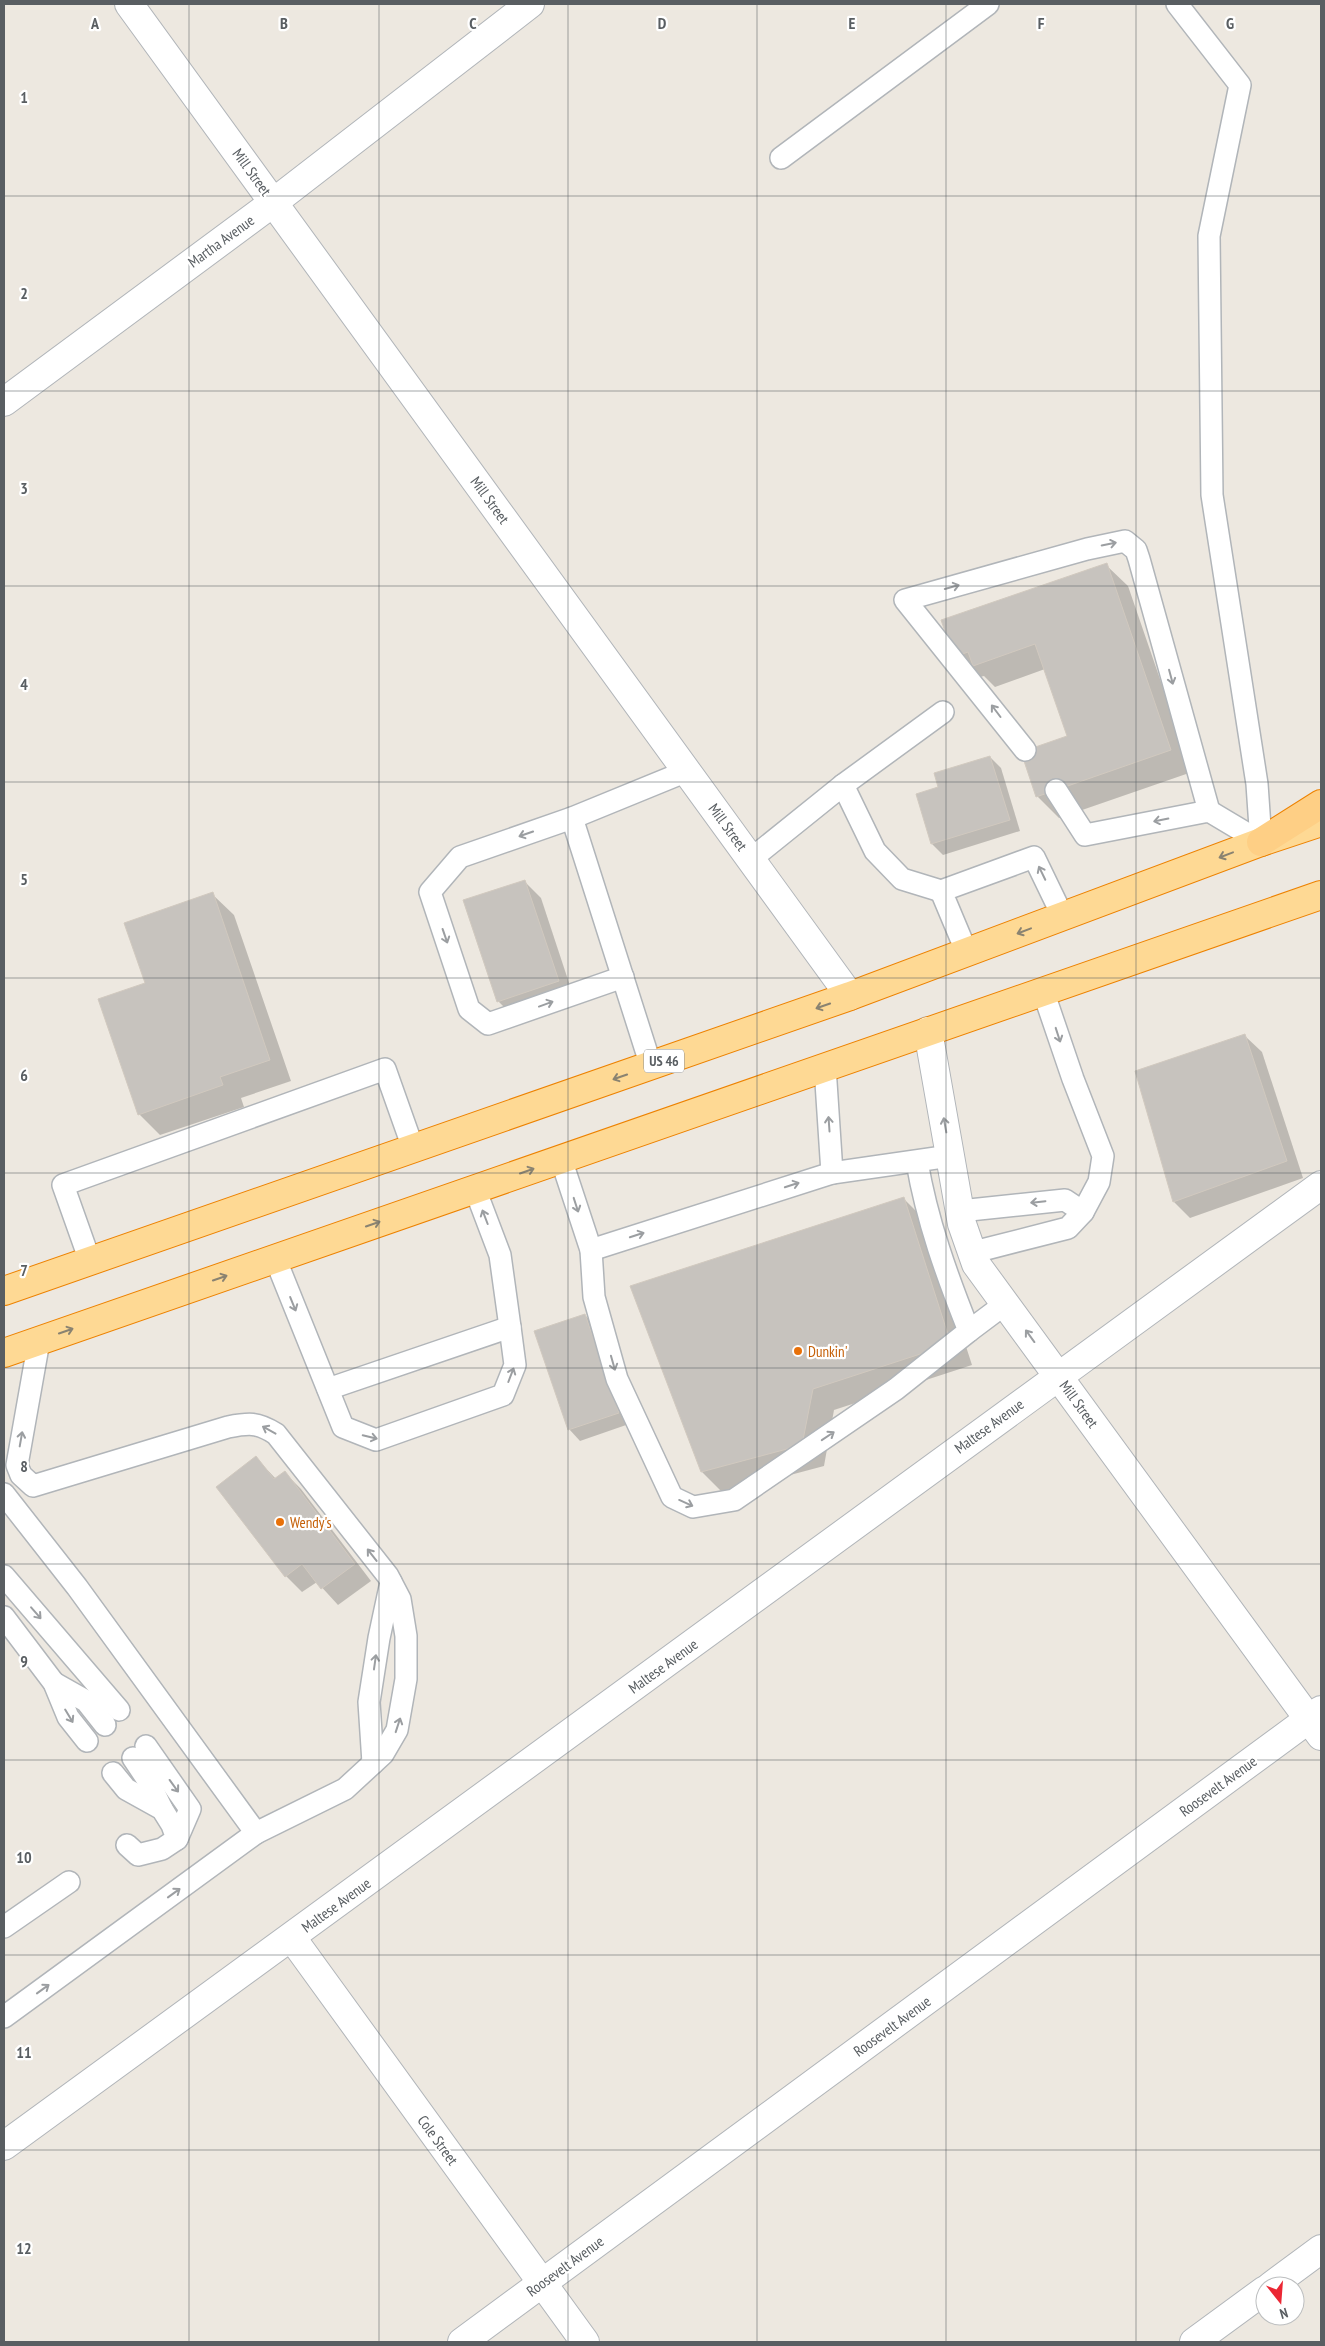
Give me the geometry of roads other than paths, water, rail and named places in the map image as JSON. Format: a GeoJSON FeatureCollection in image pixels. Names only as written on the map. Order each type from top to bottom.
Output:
{"type":"FeatureCollection","features":[{"type":"Feature","properties":{"kind":"highway"},"geometry":{"type":"LineString","coordinates":[[1261,842],[1321,804]]}},
{"type":"Feature","properties":{"kind":"highway","name":"US 46"},"geometry":{"type":"LineString","coordinates":[[4,1291],[850,996],[1261,842],[1321,822]]}},
{"type":"Feature","properties":{"kind":"highway"},"geometry":{"type":"LineString","coordinates":[[4,1353],[1321,895]]}},
{"type":"Feature","properties":{"kind":"street","name":"Mill Street"},"geometry":{"type":"LineString","coordinates":[[129,4],[850,996]]}},
{"type":"Feature","properties":{"kind":"street","name":"Martha Avenue"},"geometry":{"type":"LineString","coordinates":[[4,402],[274,202],[530,4]]}},
{"type":"Feature","properties":{"kind":"street","name":"Mill Street"},"geometry":{"type":"LineString","coordinates":[[928,1031],[962,1224],[974,1252],[976,1264],[1317,1722]]}},
{"type":"Feature","properties":{"kind":"street","name":"Maltese Avenue"},"geometry":{"type":"LineString","coordinates":[[4,2146],[292,1938],[1321,1185]]}},
{"type":"Feature","properties":{"kind":"street","name":"Roosevelt Avenue"},"geometry":{"type":"LineString","coordinates":[[462,2342],[1317,1722]]}},
{"type":"Feature","properties":{"kind":"street","name":"Cole Street"},"geometry":{"type":"LineString","coordinates":[[292,1938],[585,2342]]}},
{"type":"Feature","properties":{"kind":"street"},"geometry":{"type":"LineString","coordinates":[[1285,2276],[1321,2249]]}},
{"type":"Feature","properties":{"kind":"street"},"geometry":{"type":"LineString","coordinates":[[1194,2342],[1255,2297]]}},
{"type":"Feature","properties":{"kind":"lane"},"geometry":{"type":"LineString","coordinates":[[781,158],[988,4]]}},
{"type":"Feature","properties":{"kind":"lane"},"geometry":{"type":"LineString","coordinates":[[1177,4],[1240,85],[1209,236],[1212,495],[1257,784],[1261,842]]}},
{"type":"Feature","properties":{"kind":"lane"},"geometry":{"type":"LineString","coordinates":[[1025,750],[992,706],[905,600],[1087,549],[1125,541],[1136,550],[1139,559],[1209,811]]}},
{"type":"Feature","properties":{"kind":"lane"},"geometry":{"type":"LineString","coordinates":[[751,859],[843,785],[943,712]]}},
{"type":"Feature","properties":{"kind":"lane"},"geometry":{"type":"LineString","coordinates":[[623,977],[488,1024],[469,1009],[430,892],[460,857],[572,818],[687,771]]}},
{"type":"Feature","properties":{"kind":"lane"},"geometry":{"type":"LineString","coordinates":[[843,785],[875,851],[902,879],[941,891],[1034,857],[1063,917]]}},
{"type":"Feature","properties":{"kind":"lane"},"geometry":{"type":"LineString","coordinates":[[1056,790],[1085,835],[1209,811],[1261,842]]}},
{"type":"Feature","properties":{"kind":"lane"},"geometry":{"type":"LineString","coordinates":[[572,818],[652,1066]]}},
{"type":"Feature","properties":{"kind":"lane"},"geometry":{"type":"LineString","coordinates":[[941,891],[967,953]]}},
{"type":"Feature","properties":{"kind":"lane"},"geometry":{"type":"LineString","coordinates":[[974,1252],[1068,1228],[1083,1212],[1099,1182],[1103,1156],[1073,1078],[1044,991]]}},
{"type":"Feature","properties":{"kind":"lane"},"geometry":{"type":"LineString","coordinates":[[825,1067],[832,1173]]}},
{"type":"Feature","properties":{"kind":"lane"},"geometry":{"type":"LineString","coordinates":[[90,1261],[63,1185],[385,1069],[413,1148]]}},
{"type":"Feature","properties":{"kind":"lane"},"geometry":{"type":"LineString","coordinates":[[591,1250],[832,1173],[950,1156]]}},
{"type":"Feature","properties":{"kind":"lane"},"geometry":{"type":"LineString","coordinates":[[562,1159],[591,1250],[594,1298],[617,1379],[672,1497],[693,1507],[734,1500],[896,1389],[1005,1304]]}},
{"type":"Feature","properties":{"kind":"lane"},"geometry":{"type":"LineString","coordinates":[[917,1162],[926,1210],[944,1268],[969,1331]]}},
{"type":"Feature","properties":{"kind":"lane"},"geometry":{"type":"LineString","coordinates":[[275,1258],[343,1428],[376,1440],[503,1395],[515,1364],[500,1255],[474,1189]]}},
{"type":"Feature","properties":{"kind":"lane"},"geometry":{"type":"LineString","coordinates":[[960,1211],[1065,1200],[1083,1212]]}},
{"type":"Feature","properties":{"kind":"lane"},"geometry":{"type":"LineString","coordinates":[[328,1389],[510,1327]]}},
{"type":"Feature","properties":{"kind":"lane"},"geometry":{"type":"LineString","coordinates":[[33,1486],[21,1475],[17,1465],[39,1341]]}},
{"type":"Feature","properties":{"kind":"lane"},"geometry":{"type":"LineString","coordinates":[[4,2017],[256,1833],[345,1789],[382,1754],[397,1730],[406,1679],[406,1636],[400,1599],[388,1576],[276,1434],[266,1427],[249,1423],[218,1430],[33,1486],[5,1497],[78,1587],[256,1833]]}},
{"type":"Feature","properties":{"kind":"lane"},"geometry":{"type":"LineString","coordinates":[[4,1576],[119,1710]]}},
{"type":"Feature","properties":{"kind":"lane"},"geometry":{"type":"LineString","coordinates":[[373,1763],[369,1702],[378,1638],[391,1582]]}},
{"type":"Feature","properties":{"kind":"lane"},"geometry":{"type":"LineString","coordinates":[[4,1617],[54,1683],[68,1717],[88,1741]]}},
{"type":"Feature","properties":{"kind":"lane"},"geometry":{"type":"LineString","coordinates":[[54,1683],[86,1701],[105,1725]]}},
{"type":"Feature","properties":{"kind":"lane"},"geometry":{"type":"LineString","coordinates":[[127,1845],[138,1856],[162,1849],[177,1839],[190,1808],[139,1752],[149,1782],[172,1825],[177,1839]]}},
{"type":"Feature","properties":{"kind":"lane"},"geometry":{"type":"LineString","coordinates":[[113,1773],[126,1789],[162,1809]]}},
{"type":"Feature","properties":{"kind":"lane"},"geometry":{"type":"LineString","coordinates":[[4,1927],[69,1882]]}},
{"type":"Feature","properties":{"kind":"place","name":"Dunkin'"},"geometry":{"type":"Point","coordinates":[798,1351]}},
{"type":"Feature","properties":{"kind":"place","name":"Wendy's"},"geometry":{"type":"Point","coordinates":[280,1522]}}]}
